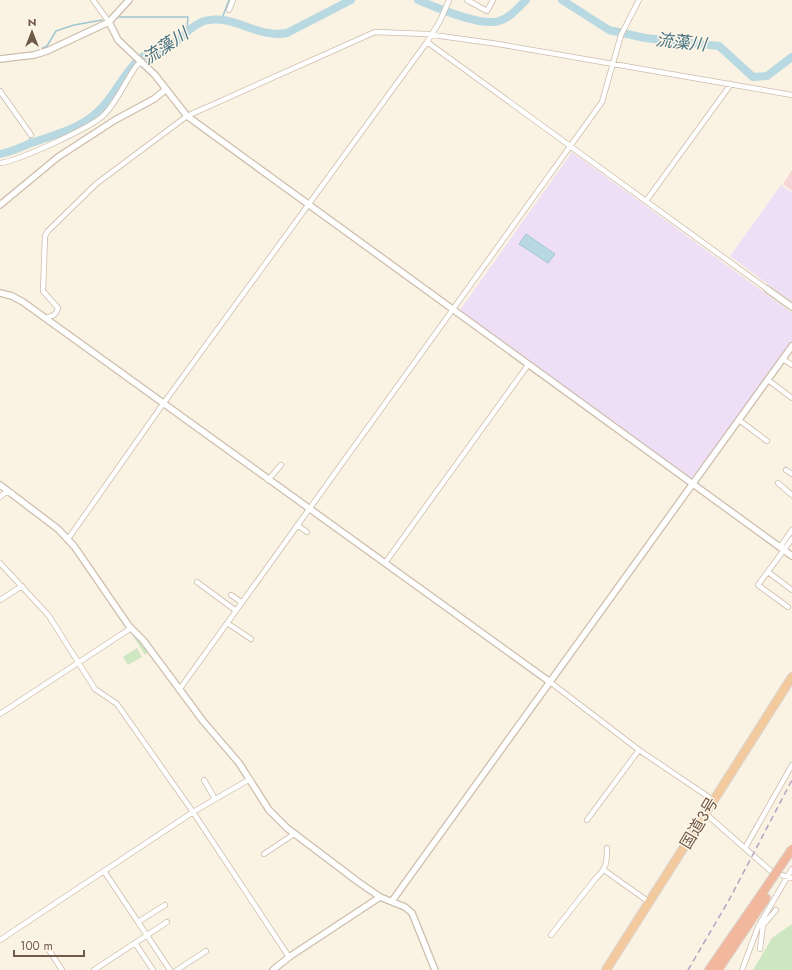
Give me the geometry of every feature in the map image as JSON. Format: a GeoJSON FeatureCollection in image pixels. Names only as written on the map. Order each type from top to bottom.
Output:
{"type":"FeatureCollection","features":[{"type":"Feature","properties":{"kind":"highway","name":"国道3号"},"geometry":{"type":"LineString","coordinates":[[606,970],[792,677]]}},
{"type":"Feature","properties":{"kind":"highway"},"geometry":{"type":"LineString","coordinates":[[718,970],[792,849]]}},
{"type":"Feature","properties":{"kind":"highway"},"geometry":{"type":"LineString","coordinates":[[709,970],[792,857]]}},
{"type":"Feature","properties":{"kind":"street"},"geometry":{"type":"LineString","coordinates":[[93,0],[109,22],[118,40],[142,62],[187,116],[792,556]]}},
{"type":"Feature","properties":{"kind":"street"},"geometry":{"type":"LineString","coordinates":[[0,59],[40,53],[109,22],[129,0]]}},
{"type":"Feature","properties":{"kind":"street"},"geometry":{"type":"LineString","coordinates":[[229,10],[233,0]]}},
{"type":"Feature","properties":{"kind":"street"},"geometry":{"type":"LineString","coordinates":[[467,0],[487,11],[493,0]]}},
{"type":"Feature","properties":{"kind":"street"},"geometry":{"type":"LineString","coordinates":[[179,690],[602,102],[616,48],[626,24],[639,0]]}},
{"type":"Feature","properties":{"kind":"street"},"geometry":{"type":"LineString","coordinates":[[68,539],[163,404],[427,42],[448,2]]}},
{"type":"Feature","properties":{"kind":"street"},"geometry":{"type":"LineString","coordinates":[[45,318],[53,316],[57,313],[58,308],[43,291],[45,236],[48,231],[96,184],[187,116],[365,35],[375,32],[431,35],[613,64],[792,95]]}},
{"type":"Feature","properties":{"kind":"street"},"geometry":{"type":"LineString","coordinates":[[427,42],[792,307]]}},
{"type":"Feature","properties":{"kind":"street"},"geometry":{"type":"LineString","coordinates":[[0,164],[14,160],[98,120],[110,107],[137,65],[142,62]]}},
{"type":"Feature","properties":{"kind":"street"},"geometry":{"type":"LineString","coordinates":[[646,201],[732,84]]}},
{"type":"Feature","properties":{"kind":"street"},"geometry":{"type":"LineString","coordinates":[[1,204],[58,157],[114,120],[154,99],[165,90]]}},
{"type":"Feature","properties":{"kind":"street"},"geometry":{"type":"LineString","coordinates":[[0,91],[31,135]]}},
{"type":"Feature","properties":{"kind":"street"},"geometry":{"type":"LineString","coordinates":[[0,293],[12,296],[45,318],[550,682],[639,750],[713,800]]}},
{"type":"Feature","properties":{"kind":"street"},"geometry":{"type":"LineString","coordinates":[[392,901],[792,346]]}},
{"type":"Feature","properties":{"kind":"street"},"geometry":{"type":"LineString","coordinates":[[783,359],[792,365]]}},
{"type":"Feature","properties":{"kind":"street"},"geometry":{"type":"LineString","coordinates":[[385,563],[528,365]]}},
{"type":"Feature","properties":{"kind":"street"},"geometry":{"type":"LineString","coordinates":[[768,380],[792,398]]}},
{"type":"Feature","properties":{"kind":"street"},"geometry":{"type":"LineString","coordinates":[[739,420],[767,441]]}},
{"type":"Feature","properties":{"kind":"street"},"geometry":{"type":"LineString","coordinates":[[268,480],[281,465]]}},
{"type":"Feature","properties":{"kind":"street"},"geometry":{"type":"LineString","coordinates":[[786,470],[792,474]]}},
{"type":"Feature","properties":{"kind":"street"},"geometry":{"type":"LineString","coordinates":[[778,483],[792,495]]}},
{"type":"Feature","properties":{"kind":"street"},"geometry":{"type":"LineString","coordinates":[[0,485],[58,529],[68,539],[131,628],[143,640],[179,690],[239,763],[269,810],[294,834],[380,897],[405,907],[412,913],[435,970]]}},
{"type":"Feature","properties":{"kind":"street"},"geometry":{"type":"LineString","coordinates":[[0,497],[5,493],[12,493]]}},
{"type":"Feature","properties":{"kind":"street"},"geometry":{"type":"LineString","coordinates":[[297,525],[307,532]]}},
{"type":"Feature","properties":{"kind":"street"},"geometry":{"type":"LineString","coordinates":[[788,607],[758,585],[768,572],[792,530]]}},
{"type":"Feature","properties":{"kind":"street"},"geometry":{"type":"LineString","coordinates":[[782,549],[792,539]]}},
{"type":"Feature","properties":{"kind":"street"},"geometry":{"type":"LineString","coordinates":[[0,563],[49,616],[95,689],[117,704],[193,812],[289,957]]}},
{"type":"Feature","properties":{"kind":"street"},"geometry":{"type":"LineString","coordinates":[[768,572],[792,590]]}},
{"type":"Feature","properties":{"kind":"street"},"geometry":{"type":"LineString","coordinates":[[197,582],[236,610]]}},
{"type":"Feature","properties":{"kind":"street"},"geometry":{"type":"LineString","coordinates":[[0,600],[22,586]]}},
{"type":"Feature","properties":{"kind":"street"},"geometry":{"type":"LineString","coordinates":[[231,595],[241,602]]}},
{"type":"Feature","properties":{"kind":"street"},"geometry":{"type":"LineString","coordinates":[[227,623],[251,639]]}},
{"type":"Feature","properties":{"kind":"street"},"geometry":{"type":"LineString","coordinates":[[0,714],[131,628]]}},
{"type":"Feature","properties":{"kind":"street"},"geometry":{"type":"LineString","coordinates":[[587,820],[639,750]]}},
{"type":"Feature","properties":{"kind":"street"},"geometry":{"type":"LineString","coordinates":[[745,848],[792,765]]}},
{"type":"Feature","properties":{"kind":"street"},"geometry":{"type":"LineString","coordinates":[[0,940],[193,812],[250,779]]}},
{"type":"Feature","properties":{"kind":"street"},"geometry":{"type":"LineString","coordinates":[[204,780],[216,799]]}},
{"type":"Feature","properties":{"kind":"street"},"geometry":{"type":"LineString","coordinates":[[706,814],[772,872],[790,877]]}},
{"type":"Feature","properties":{"kind":"street"},"geometry":{"type":"LineString","coordinates":[[264,854],[294,834]]}},
{"type":"Feature","properties":{"kind":"street"},"geometry":{"type":"LineString","coordinates":[[551,935],[604,870],[607,863],[607,848]]}},
{"type":"Feature","properties":{"kind":"street"},"geometry":{"type":"LineString","coordinates":[[742,970],[762,924],[790,877],[792,869]]}},
{"type":"Feature","properties":{"kind":"street"},"geometry":{"type":"LineString","coordinates":[[604,870],[649,902]]}},
{"type":"Feature","properties":{"kind":"street"},"geometry":{"type":"LineString","coordinates":[[104,871],[170,970]]}},
{"type":"Feature","properties":{"kind":"street"},"geometry":{"type":"LineString","coordinates":[[273,970],[289,957],[380,897]]}},
{"type":"Feature","properties":{"kind":"street"},"geometry":{"type":"LineString","coordinates":[[138,922],[165,905]]}},
{"type":"Feature","properties":{"kind":"street"},"geometry":{"type":"LineString","coordinates":[[760,949],[762,924],[776,910]]}},
{"type":"Feature","properties":{"kind":"street"},"geometry":{"type":"LineString","coordinates":[[94,970],[100,968],[168,922]]}},
{"type":"Feature","properties":{"kind":"street"},"geometry":{"type":"LineString","coordinates":[[135,943],[152,970]]}},
{"type":"Feature","properties":{"kind":"street"},"geometry":{"type":"LineString","coordinates":[[49,950],[62,970]]}},
{"type":"Feature","properties":{"kind":"street"},"geometry":{"type":"LineString","coordinates":[[177,970],[206,951]]}},
{"type":"Feature","properties":{"kind":"shaded area"},"geometry":{"type":"Polygon","coordinates":[[[572,152],[792,313],[792,344],[691,479],[460,310],[572,152]]]}},
{"type":"Feature","properties":{"kind":"shaded area"},"geometry":{"type":"Polygon","coordinates":[[[792,170],[792,191],[783,184],[792,170]]]}},
{"type":"Feature","properties":{"kind":"shaded area"},"geometry":{"type":"Polygon","coordinates":[[[781,185],[792,193],[792,302],[730,256],[781,185]]]}},
{"type":"Feature","properties":{"kind":"green space"},"geometry":{"type":"Polygon","coordinates":[[[134,634],[149,651],[145,655],[133,636],[134,634]]]}},
{"type":"Feature","properties":{"kind":"green space"},"geometry":{"type":"Polygon","coordinates":[[[137,648],[142,657],[128,665],[123,657],[137,648]]]}},
{"type":"Feature","properties":{"kind":"green space"},"geometry":{"type":"Polygon","coordinates":[[[792,924],[792,970],[753,970],[772,938],[792,924]]]}},
{"type":"Feature","properties":{"kind":"water"},"geometry":{"type":"Polygon","coordinates":[[[526,234],[555,254],[548,263],[519,244],[526,234]]]}},
{"type":"Feature","properties":{"kind":"waterway"},"geometry":{"type":"LineString","coordinates":[[221,21],[229,0]]}},
{"type":"Feature","properties":{"kind":"waterway","name":"流藻川"},"geometry":{"type":"LineString","coordinates":[[0,154],[62,133],[89,119],[105,104],[128,71],[139,59],[148,53],[171,45],[192,28],[204,21],[215,19],[225,20],[266,33],[287,33],[351,0]]}},
{"type":"Feature","properties":{"kind":"waterway","name":"流藻川"},"geometry":{"type":"LineString","coordinates":[[418,0],[470,19],[491,22],[507,18],[526,0]]}},
{"type":"Feature","properties":{"kind":"waterway","name":"流藻川"},"geometry":{"type":"LineString","coordinates":[[562,0],[609,30],[645,38],[719,46],[753,77],[767,76],[792,57]]}},
{"type":"Feature","properties":{"kind":"waterway"},"geometry":{"type":"LineString","coordinates":[[118,17],[188,17],[187,30]]}},
{"type":"Feature","properties":{"kind":"waterway"},"geometry":{"type":"LineString","coordinates":[[14,55],[35,52],[47,46],[56,31],[74,25],[102,20]]}},
{"type":"Feature","properties":{"kind":"waterway"},"geometry":{"type":"LineString","coordinates":[[0,95],[22,126]]}},
{"type":"Feature","properties":{"kind":"waterway","name":"流藻川"},"geometry":{"type":"LineString","coordinates":[[29,144],[30,138]]}},
{"type":"Feature","properties":{"kind":"railway"},"geometry":{"type":"LineString","coordinates":[[688,970],[729,900],[792,780]]}}]}
